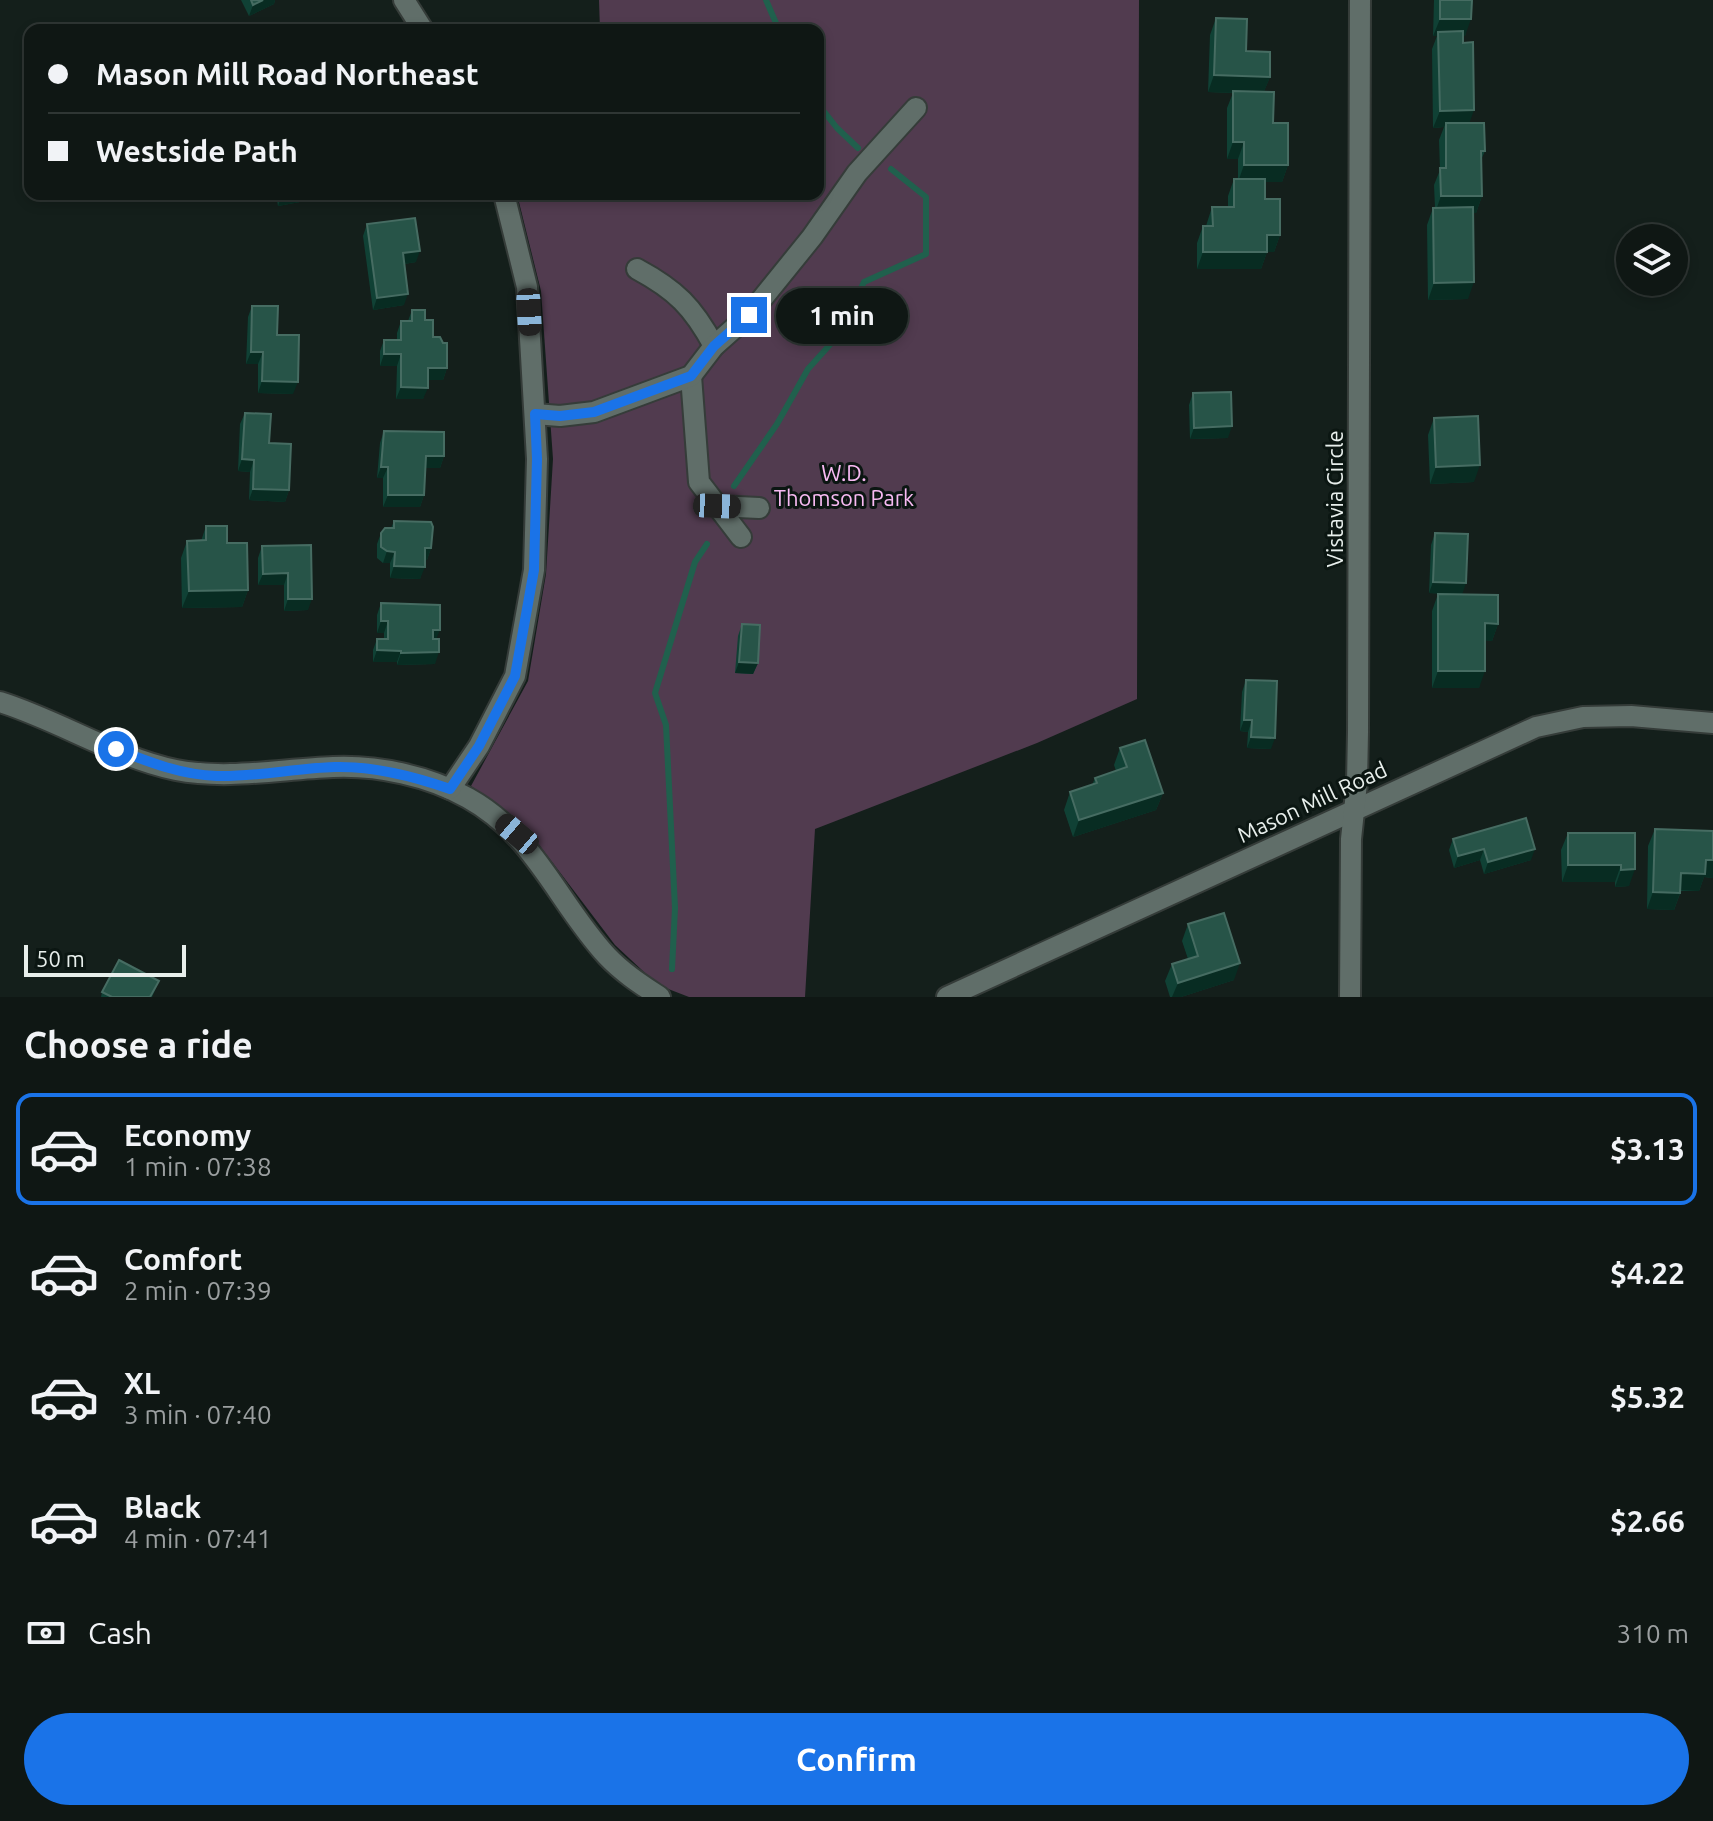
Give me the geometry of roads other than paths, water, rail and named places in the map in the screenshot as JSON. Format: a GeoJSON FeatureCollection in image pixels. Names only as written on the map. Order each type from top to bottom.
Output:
{"type":"FeatureCollection","features":[{"type":"Feature","properties":{"kind":"street"},"geometry":{"type":"LineString","coordinates":[[404,0],[419,24]]}},
{"type":"Feature","properties":{"kind":"street","name":"Vistavia Circle"},"geometry":{"type":"LineString","coordinates":[[1350,997],[1351,839],[1358,718],[1360,0]]}},
{"type":"Feature","properties":{"kind":"street"},"geometry":{"type":"LineString","coordinates":[[535,414],[560,416],[594,412],[691,376],[714,346],[749,315],[812,237],[857,173],[916,108]]}},
{"type":"Feature","properties":{"kind":"street"},"geometry":{"type":"LineString","coordinates":[[450,789],[479,746],[515,676],[534,570],[537,459],[527,287],[505,200]]}},
{"type":"Feature","properties":{"kind":"street"},"geometry":{"type":"LineString","coordinates":[[637,269],[661,282],[697,315],[714,346]]}},
{"type":"Feature","properties":{"kind":"street"},"geometry":{"type":"LineString","coordinates":[[691,376],[699,482],[741,537]]}},
{"type":"Feature","properties":{"kind":"street"},"geometry":{"type":"LineString","coordinates":[[717,506],[759,508]]}},
{"type":"Feature","properties":{"kind":"street"},"geometry":{"type":"LineString","coordinates":[[0,702],[174,770],[217,776],[335,767],[364,768],[411,776],[450,789],[487,809],[517,834],[606,955],[629,976],[660,997]]}},
{"type":"Feature","properties":{"kind":"street","name":"Mason Mill Road"},"geometry":{"type":"LineString","coordinates":[[947,997],[1536,727],[1583,717],[1631,716],[1713,723]]}},
{"type":"Feature","properties":{"kind":"waterway"},"geometry":{"type":"LineString","coordinates":[[766,0],[776,24]]}},
{"type":"Feature","properties":{"kind":"waterway"},"geometry":{"type":"LineString","coordinates":[[824,112],[858,148]]}},
{"type":"Feature","properties":{"kind":"waterway"},"geometry":{"type":"LineString","coordinates":[[734,486],[777,424],[808,369],[836,338],[864,282],[926,254],[926,197],[891,169]]}},
{"type":"Feature","properties":{"kind":"waterway"},"geometry":{"type":"LineString","coordinates":[[672,969],[675,908],[666,725],[655,693],[695,562],[707,544]]}},
{"type":"Feature","properties":{"kind":"park label","name":"W.D. Thomson Park"},"geometry":{"type":"Point","coordinates":[844,486]}}]}
